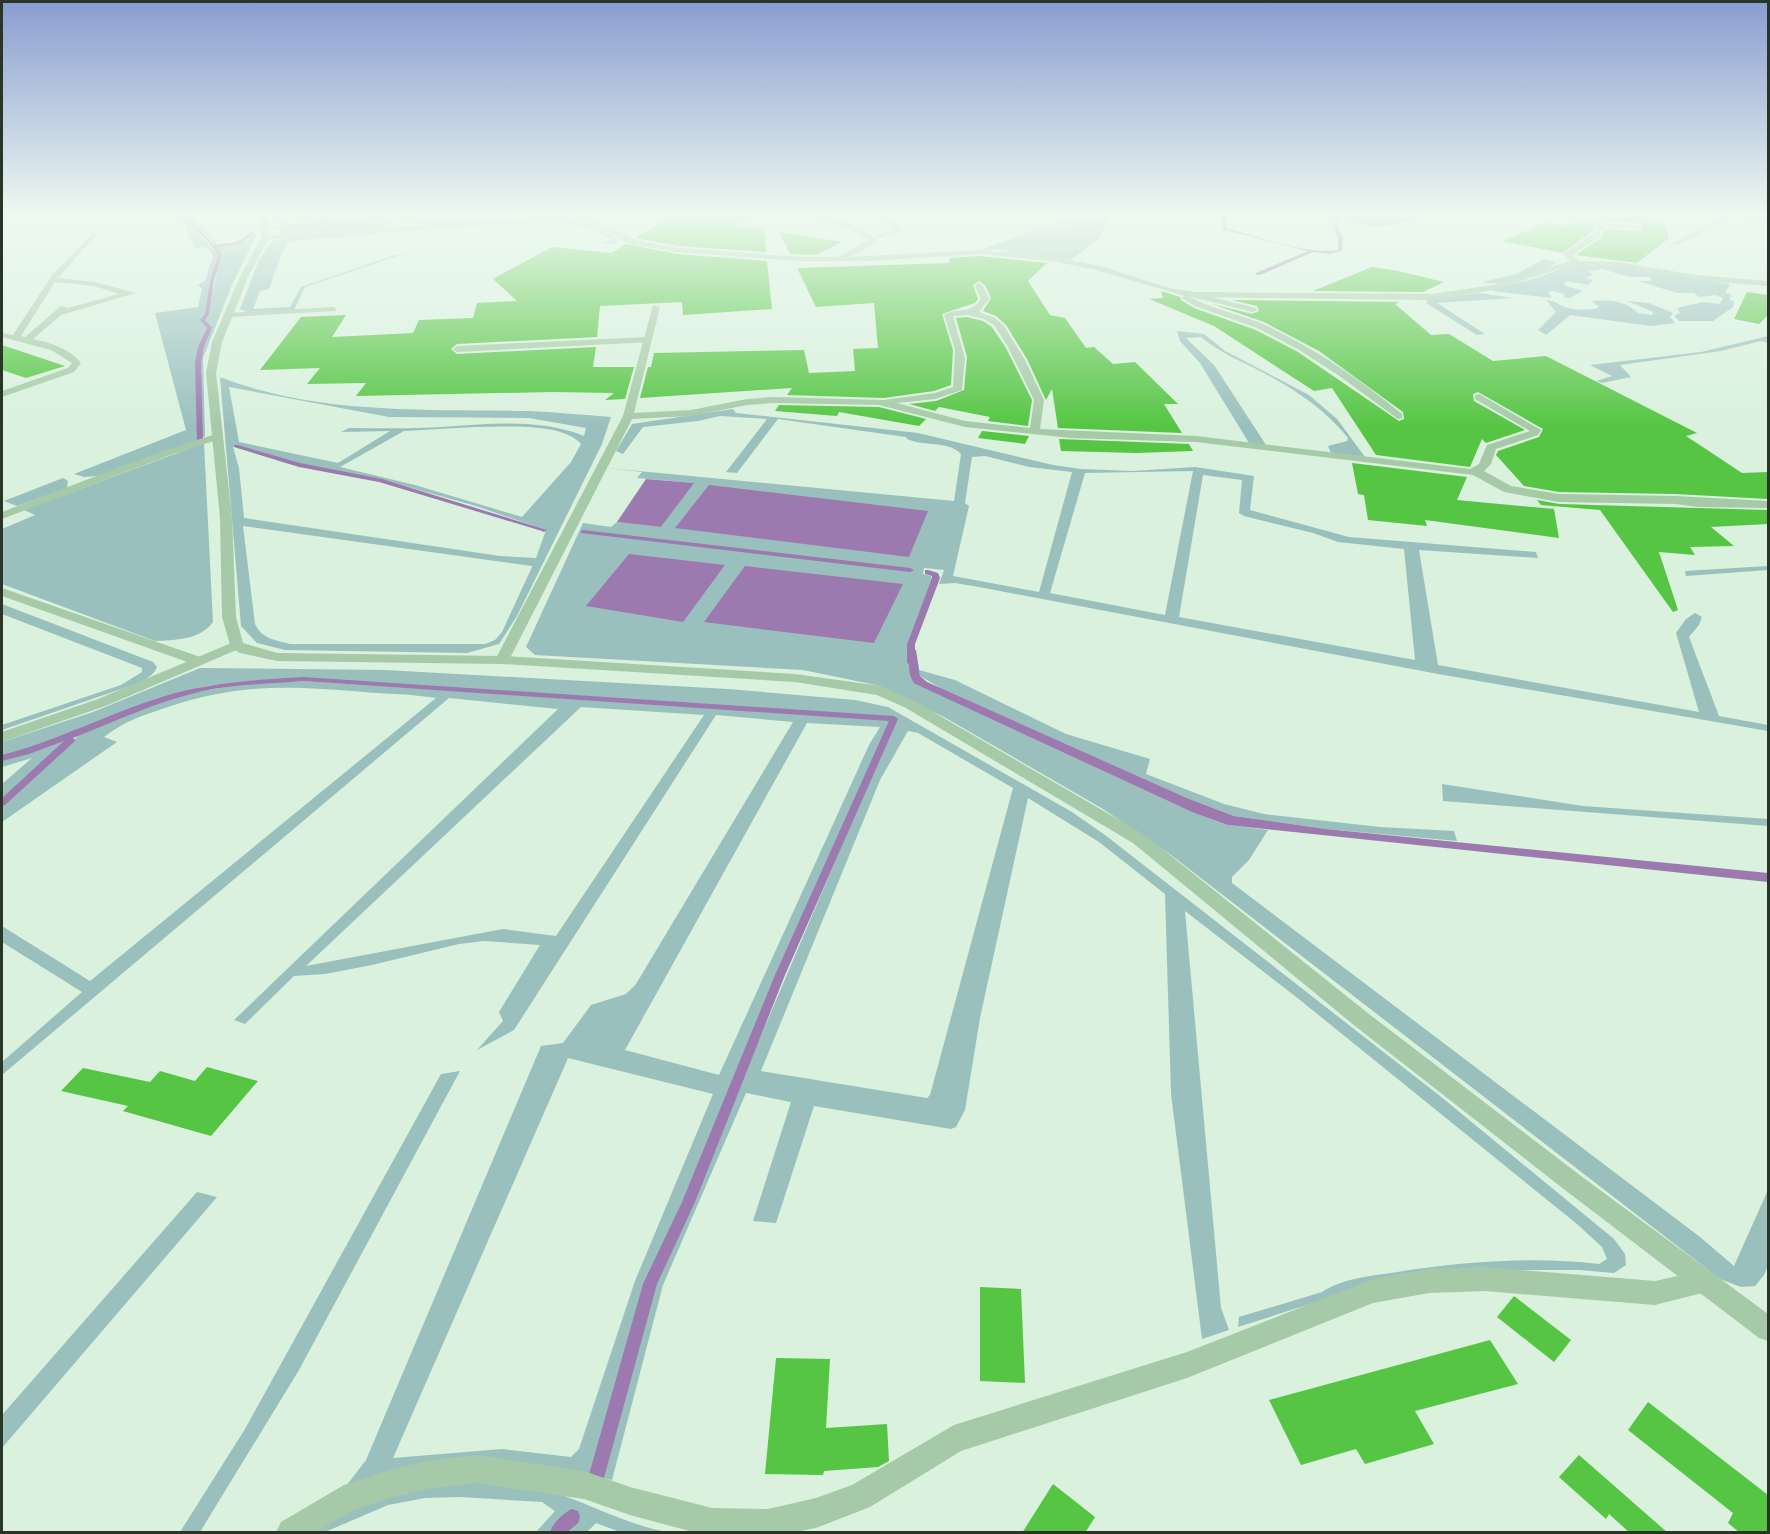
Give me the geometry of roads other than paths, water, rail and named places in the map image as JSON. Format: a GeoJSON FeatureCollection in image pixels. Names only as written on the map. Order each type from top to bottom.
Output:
{"type":"FeatureCollection","features":[{"type":"Feature","properties":{"kind":"street"},"geometry":{"type":"LineString","coordinates":[[242,285],[217,342],[211,374],[226,518],[229,617],[236,645],[245,650],[277,657],[502,660],[795,678],[881,691],[911,705],[1139,840],[1183,873],[1362,1020],[1768,1329]]}},
{"type":"Feature","properties":{"kind":"street"},"geometry":{"type":"LineString","coordinates":[[1152,285],[1183,294],[1195,295],[1416,298],[1443,297],[1502,285]]}},
{"type":"Feature","properties":{"kind":"street"},"geometry":{"type":"LineString","coordinates":[[628,416],[691,412],[764,401],[879,402],[943,395],[955,391],[958,388],[962,357],[960,345],[948,315],[970,313],[979,308],[985,299],[979,286]]}},
{"type":"Feature","properties":{"kind":"street"},"geometry":{"type":"LineString","coordinates":[[1183,294],[1189,300],[1238,316],[1329,363],[1360,384],[1398,416]]}},
{"type":"Feature","properties":{"kind":"street"},"geometry":{"type":"LineString","coordinates":[[502,660],[628,416],[656,307]]}},
{"type":"Feature","properties":{"kind":"street"},"geometry":{"type":"LineString","coordinates":[[970,313],[999,323],[1014,349],[1039,401],[1034,432]]}},
{"type":"Feature","properties":{"kind":"street"},"geometry":{"type":"LineString","coordinates":[[879,402],[965,424],[1034,432],[1196,439],[1475,471],[1481,470],[1487,464],[1491,447],[1534,433],[1536,430],[1479,397]]}},
{"type":"Feature","properties":{"kind":"street"},"geometry":{"type":"LineString","coordinates":[[1475,471],[1508,489],[1559,498],[1675,500],[1768,505]]}},
{"type":"Feature","properties":{"kind":"street"},"geometry":{"type":"LineString","coordinates":[[2,736],[103,702],[236,645]]}},
{"type":"Feature","properties":{"kind":"street"},"geometry":{"type":"LineString","coordinates":[[291,1533],[344,1499],[421,1476],[477,1469],[584,1485],[630,1501],[712,1524],[768,1524],[816,1513],[860,1497],[954,1438],[1187,1365],[1373,1292],[1429,1281],[1485,1279],[1655,1293],[1705,1282]]}},
{"type":"Feature","properties":{"kind":"lane"},"geometry":{"type":"LineString","coordinates":[[20,339],[50,285]]}},
{"type":"Feature","properties":{"kind":"lane"},"geometry":{"type":"LineString","coordinates":[[58,313],[128,293],[97,285]]}},
{"type":"Feature","properties":{"kind":"lane"},"geometry":{"type":"LineString","coordinates":[[1195,295],[1253,310]]}},
{"type":"Feature","properties":{"kind":"lane"},"geometry":{"type":"LineString","coordinates":[[2,344],[20,339],[73,300]]}},
{"type":"Feature","properties":{"kind":"lane"},"geometry":{"type":"LineString","coordinates":[[229,315],[333,309]]}},
{"type":"Feature","properties":{"kind":"lane"},"geometry":{"type":"LineString","coordinates":[[2,335],[65,352],[77,363],[71,370],[2,394]]}},
{"type":"Feature","properties":{"kind":"lane"},"geometry":{"type":"LineString","coordinates":[[457,349],[648,340]]}},
{"type":"Feature","properties":{"kind":"lane"},"geometry":{"type":"LineString","coordinates":[[2,516],[216,437]]}},
{"type":"Feature","properties":{"kind":"lane"},"geometry":{"type":"LineString","coordinates":[[2,592],[198,661]]}},
{"type":"Feature","properties":{"kind":"waterway"},"geometry":{"type":"LineString","coordinates":[[200,442],[198,363],[201,347],[210,328],[202,320],[207,314],[211,285]]}},
{"type":"Feature","properties":{"kind":"waterway"},"geometry":{"type":"LineString","coordinates":[[236,446],[299,465],[380,480],[544,530]]}},
{"type":"Feature","properties":{"kind":"waterway"},"geometry":{"type":"LineString","coordinates":[[583,532],[910,570]]}},
{"type":"Feature","properties":{"kind":"waterway"},"geometry":{"type":"LineString","coordinates":[[911,663],[911,644],[936,578],[928,572]]}},
{"type":"Feature","properties":{"kind":"waterway"},"geometry":{"type":"LineString","coordinates":[[2,758],[50,744],[142,707],[189,692],[231,684],[303,679],[894,719],[780,975],[688,1202],[650,1284],[596,1478]]}},
{"type":"Feature","properties":{"kind":"waterway"},"geometry":{"type":"LineString","coordinates":[[2,803],[71,740]]}},
{"type":"Feature","properties":{"kind":"waterway"},"geometry":{"type":"LineString","coordinates":[[558,1532],[572,1517]]}}]}
